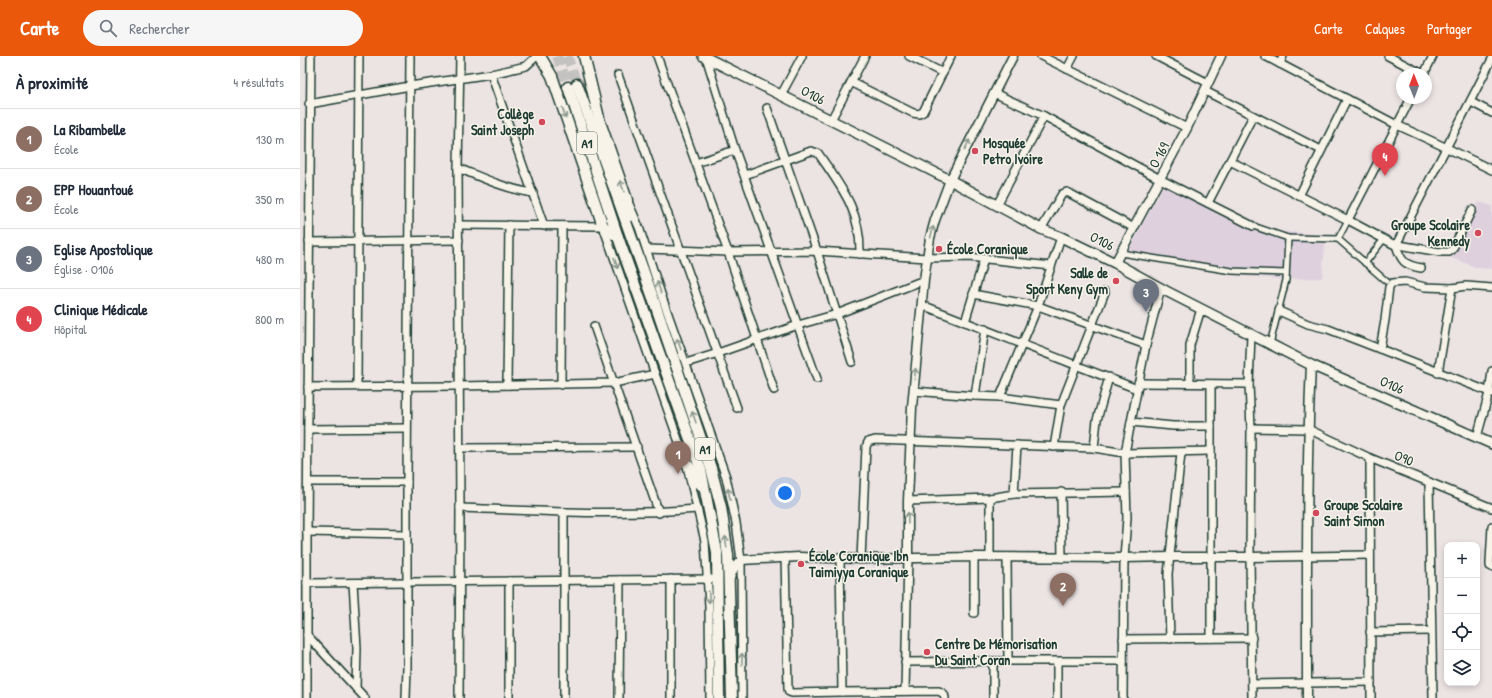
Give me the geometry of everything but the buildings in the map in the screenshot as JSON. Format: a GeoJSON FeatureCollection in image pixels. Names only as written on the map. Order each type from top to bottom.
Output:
{"type":"FeatureCollection","features":[{"type":"Feature","properties":{"kind":"main road"},"geometry":{"type":"LineString","coordinates":[[539,56],[552,76],[603,226],[618,237]]}},
{"type":"Feature","properties":{"kind":"main road"},"geometry":{"type":"LineString","coordinates":[[584,56],[600,122],[627,200],[627,224]]}},
{"type":"Feature","properties":{"kind":"main road","name":"O106"},"geometry":{"type":"LineString","coordinates":[[705,57],[950,180],[1041,229],[1115,263],[1311,365],[1492,444]]}},
{"type":"Feature","properties":{"kind":"main road","name":"A1"},"geometry":{"type":"LineString","coordinates":[[719,698],[713,578],[717,552],[701,470],[618,237],[572,86],[627,224],[711,468],[721,507],[728,555],[732,698]]}},
{"type":"Feature","properties":{"kind":"main road"},"geometry":{"type":"LineString","coordinates":[[686,462],[706,492]]}},
{"type":"Feature","properties":{"kind":"street"},"geometry":{"type":"LineString","coordinates":[[308,698],[307,532],[311,56]]}},
{"type":"Feature","properties":{"kind":"street"},"geometry":{"type":"LineString","coordinates":[[357,386],[359,56]]}},
{"type":"Feature","properties":{"kind":"street"},"geometry":{"type":"LineString","coordinates":[[406,698],[410,56]]}},
{"type":"Feature","properties":{"kind":"street"},"geometry":{"type":"LineString","coordinates":[[459,698],[460,448],[458,386],[458,168],[460,56]]}},
{"type":"Feature","properties":{"kind":"street"},"geometry":{"type":"LineString","coordinates":[[310,104],[358,94],[491,74],[526,66],[539,56]]}},
{"type":"Feature","properties":{"kind":"street"},"geometry":{"type":"LineString","coordinates":[[657,56],[728,252],[774,390]]}},
{"type":"Feature","properties":{"kind":"street"},"geometry":{"type":"LineString","coordinates":[[781,95],[802,56]]}},
{"type":"Feature","properties":{"kind":"street"},"geometry":{"type":"LineString","coordinates":[[831,120],[865,56]]}},
{"type":"Feature","properties":{"kind":"street"},"geometry":{"type":"LineString","coordinates":[[909,56],[943,73]]}},
{"type":"Feature","properties":{"kind":"street"},"geometry":{"type":"LineString","coordinates":[[851,82],[914,114],[919,114],[923,112],[951,56]]}},
{"type":"Feature","properties":{"kind":"street"},"geometry":{"type":"LineString","coordinates":[[905,691],[908,501],[911,440],[924,280],[932,228],[950,180],[1013,56]]}},
{"type":"Feature","properties":{"kind":"street"},"geometry":{"type":"LineString","coordinates":[[1041,56],[1187,128]]}},
{"type":"Feature","properties":{"kind":"street"},"geometry":{"type":"LineString","coordinates":[[1067,69],[1074,56]]}},
{"type":"Feature","properties":{"kind":"street"},"geometry":{"type":"LineString","coordinates":[[1156,56],[1208,83]]}},
{"type":"Feature","properties":{"kind":"street","name":"O 169"},"geometry":{"type":"LineString","coordinates":[[1115,263],[1187,128],[1221,56]]}},
{"type":"Feature","properties":{"kind":"street"},"geometry":{"type":"LineString","coordinates":[[1265,56],[1397,125],[1492,170]]}},
{"type":"Feature","properties":{"kind":"street"},"geometry":{"type":"LineString","coordinates":[[1280,64],[1283,56]]}},
{"type":"Feature","properties":{"kind":"street"},"geometry":{"type":"LineString","coordinates":[[1388,56],[1411,68]]}},
{"type":"Feature","properties":{"kind":"street"},"geometry":{"type":"LineString","coordinates":[[1426,68],[1433,56]]}},
{"type":"Feature","properties":{"kind":"street"},"geometry":{"type":"LineString","coordinates":[[705,57],[735,150],[817,379]]}},
{"type":"Feature","properties":{"kind":"street"},"geometry":{"type":"LineString","coordinates":[[1421,268],[1405,264],[1400,257],[1396,245],[1492,59]]}},
{"type":"Feature","properties":{"kind":"street"},"geometry":{"type":"LineString","coordinates":[[491,74],[544,226]]}},
{"type":"Feature","properties":{"kind":"street"},"geometry":{"type":"LineString","coordinates":[[618,75],[737,408]]}},
{"type":"Feature","properties":{"kind":"street"},"geometry":{"type":"LineString","coordinates":[[1205,91],[1321,150]]}},
{"type":"Feature","properties":{"kind":"street"},"geometry":{"type":"LineString","coordinates":[[994,93],[1044,116],[1160,179],[1253,226],[1288,238],[1338,239],[1386,281]]}},
{"type":"Feature","properties":{"kind":"street"},"geometry":{"type":"LineString","coordinates":[[1299,196],[1347,99]]}},
{"type":"Feature","properties":{"kind":"street"},"geometry":{"type":"LineString","coordinates":[[1471,102],[1492,113]]}},
{"type":"Feature","properties":{"kind":"street"},"geometry":{"type":"LineString","coordinates":[[1338,239],[1409,104]]}},
{"type":"Feature","properties":{"kind":"street"},"geometry":{"type":"LineString","coordinates":[[767,108],[817,251],[852,362]]}},
{"type":"Feature","properties":{"kind":"street"},"geometry":{"type":"LineString","coordinates":[[997,205],[1044,116]]}},
{"type":"Feature","properties":{"kind":"street"},"geometry":{"type":"LineString","coordinates":[[1208,203],[1253,116]]}},
{"type":"Feature","properties":{"kind":"street"},"geometry":{"type":"LineString","coordinates":[[696,163],[735,150]]}},
{"type":"Feature","properties":{"kind":"street"},"geometry":{"type":"LineString","coordinates":[[744,175],[814,150],[818,153],[849,199],[856,216],[861,241],[860,254]]}},
{"type":"Feature","properties":{"kind":"street"},"geometry":{"type":"LineString","coordinates":[[1230,161],[1396,245],[1449,252],[1452,250],[1472,210]]}},
{"type":"Feature","properties":{"kind":"street"},"geometry":{"type":"LineString","coordinates":[[458,168],[500,186],[517,191],[533,193]]}},
{"type":"Feature","properties":{"kind":"street"},"geometry":{"type":"LineString","coordinates":[[1041,229],[1062,194],[1067,192],[1134,228]]}},
{"type":"Feature","properties":{"kind":"street"},"geometry":{"type":"LineString","coordinates":[[627,200],[647,249],[708,432],[726,477],[736,523],[741,560],[742,698]]}},
{"type":"Feature","properties":{"kind":"street"},"geometry":{"type":"LineString","coordinates":[[459,225],[603,226],[686,462],[713,578],[710,698]]}},
{"type":"Feature","properties":{"kind":"street"},"geometry":{"type":"LineString","coordinates":[[507,386],[509,225]]}},
{"type":"Feature","properties":{"kind":"street"},"geometry":{"type":"LineString","coordinates":[[561,385],[562,226]]}},
{"type":"Feature","properties":{"kind":"street"},"geometry":{"type":"LineString","coordinates":[[1000,397],[1038,306],[1061,237]]}},
{"type":"Feature","properties":{"kind":"street"},"geometry":{"type":"LineString","coordinates":[[1270,344],[1286,280],[1288,238]]}},
{"type":"Feature","properties":{"kind":"street"},"geometry":{"type":"LineString","coordinates":[[1365,262],[1384,239]]}},
{"type":"Feature","properties":{"kind":"street"},"geometry":{"type":"LineString","coordinates":[[309,242],[459,240]]}},
{"type":"Feature","properties":{"kind":"street"},"geometry":{"type":"LineString","coordinates":[[647,249],[680,249],[728,252],[817,251],[927,258],[955,256],[1051,266]]}},
{"type":"Feature","properties":{"kind":"street"},"geometry":{"type":"LineString","coordinates":[[1121,253],[1232,271],[1286,274]]}},
{"type":"Feature","properties":{"kind":"street"},"geometry":{"type":"LineString","coordinates":[[965,322],[984,259]]}},
{"type":"Feature","properties":{"kind":"street"},"geometry":{"type":"LineString","coordinates":[[686,363],[798,325],[838,314],[924,280]]}},
{"type":"Feature","properties":{"kind":"street"},"geometry":{"type":"LineString","coordinates":[[1380,349],[1385,320],[1388,287],[1392,283],[1405,282],[1425,287],[1452,288],[1466,286],[1492,288]]}},
{"type":"Feature","properties":{"kind":"street"},"geometry":{"type":"LineString","coordinates":[[1123,698],[1124,558],[1127,518],[1125,453],[1146,345],[1161,288]]}},
{"type":"Feature","properties":{"kind":"street"},"geometry":{"type":"LineString","coordinates":[[1438,372],[1452,288]]}},
{"type":"Feature","properties":{"kind":"street"},"geometry":{"type":"LineString","coordinates":[[1054,447],[1061,405],[1105,292]]}},
{"type":"Feature","properties":{"kind":"street"},"geometry":{"type":"LineString","coordinates":[[973,294],[1038,306],[1146,345]]}},
{"type":"Feature","properties":{"kind":"street"},"geometry":{"type":"LineString","coordinates":[[922,305],[965,322],[985,328],[1077,365],[1138,386],[1190,383],[1249,384]]}},
{"type":"Feature","properties":{"kind":"street"},"geometry":{"type":"LineString","coordinates":[[1190,383],[1190,345],[1201,308]]}},
{"type":"Feature","properties":{"kind":"street"},"geometry":{"type":"LineString","coordinates":[[1279,311],[1308,324],[1328,329],[1490,393]]}},
{"type":"Feature","properties":{"kind":"street"},"geometry":{"type":"LineString","coordinates":[[594,326],[637,447],[658,513]]}},
{"type":"Feature","properties":{"kind":"street"},"geometry":{"type":"LineString","coordinates":[[975,396],[985,328]]}},
{"type":"Feature","properties":{"kind":"street"},"geometry":{"type":"LineString","coordinates":[[1251,334],[1249,384],[1251,428],[1250,558],[1252,698]]}},
{"type":"Feature","properties":{"kind":"street"},"geometry":{"type":"LineString","coordinates":[[1307,698],[1306,556],[1308,429],[1311,365]]}},
{"type":"Feature","properties":{"kind":"street"},"geometry":{"type":"LineString","coordinates":[[1477,437],[1490,393],[1492,371]]}},
{"type":"Feature","properties":{"kind":"street"},"geometry":{"type":"LineString","coordinates":[[308,387],[561,385],[614,383],[655,374]]}},
{"type":"Feature","properties":{"kind":"street"},"geometry":{"type":"LineString","coordinates":[[1094,448],[1097,420],[1109,377]]}},
{"type":"Feature","properties":{"kind":"street"},"geometry":{"type":"LineString","coordinates":[[1211,384],[1211,638]]}},
{"type":"Feature","properties":{"kind":"street"},"geometry":{"type":"LineString","coordinates":[[914,391],[1000,397],[1061,405]]}},
{"type":"Feature","properties":{"kind":"street"},"geometry":{"type":"LineString","coordinates":[[1131,422],[1173,426],[1211,426]]}},
{"type":"Feature","properties":{"kind":"street"},"geometry":{"type":"LineString","coordinates":[[308,429],[407,428]]}},
{"type":"Feature","properties":{"kind":"street"},"geometry":{"type":"LineString","coordinates":[[1251,428],[1308,429]]}},
{"type":"Feature","properties":{"kind":"street","name":"O90"},"geometry":{"type":"LineString","coordinates":[[1308,429],[1370,458],[1492,508]]}},
{"type":"Feature","properties":{"kind":"street"},"geometry":{"type":"LineString","coordinates":[[861,559],[866,447],[868,442],[875,440],[911,440],[1094,448],[1125,453],[1181,453],[1211,451]]}},
{"type":"Feature","properties":{"kind":"street"},"geometry":{"type":"LineString","coordinates":[[1014,494],[1017,445]]}},
{"type":"Feature","properties":{"kind":"street"},"geometry":{"type":"LineString","coordinates":[[460,448],[637,447]]}},
{"type":"Feature","properties":{"kind":"street"},"geometry":{"type":"LineString","coordinates":[[1170,639],[1168,574],[1181,453]]}},
{"type":"Feature","properties":{"kind":"street"},"geometry":{"type":"LineString","coordinates":[[1370,458],[1371,698]]}},
{"type":"Feature","properties":{"kind":"street"},"geometry":{"type":"LineString","coordinates":[[308,482],[407,482]]}},
{"type":"Feature","properties":{"kind":"street"},"geometry":{"type":"LineString","coordinates":[[1429,482],[1433,698]]}},
{"type":"Feature","properties":{"kind":"street"},"geometry":{"type":"LineString","coordinates":[[908,501],[990,498],[1014,494],[1061,492],[1126,492]]}},
{"type":"Feature","properties":{"kind":"street"},"geometry":{"type":"LineString","coordinates":[[1061,492],[1062,558]]}},
{"type":"Feature","properties":{"kind":"street"},"geometry":{"type":"LineString","coordinates":[[990,498],[990,557]]}},
{"type":"Feature","properties":{"kind":"street"},"geometry":{"type":"LineString","coordinates":[[460,508],[564,512],[658,513],[697,509]]}},
{"type":"Feature","properties":{"kind":"street"},"geometry":{"type":"LineString","coordinates":[[564,512],[564,698]]}},
{"type":"Feature","properties":{"kind":"street"},"geometry":{"type":"LineString","coordinates":[[1492,526],[1490,562],[1490,566],[1492,567]]}},
{"type":"Feature","properties":{"kind":"street"},"geometry":{"type":"LineString","coordinates":[[307,532],[407,534]]}},
{"type":"Feature","properties":{"kind":"street"},"geometry":{"type":"LineString","coordinates":[[729,581],[734,568],[741,560],[785,557],[861,559],[908,557],[1250,558],[1370,555]]}},
{"type":"Feature","properties":{"kind":"street"},"geometry":{"type":"LineString","coordinates":[[785,557],[789,692],[939,692],[944,694],[945,698]]}},
{"type":"Feature","properties":{"kind":"street"},"geometry":{"type":"LineString","coordinates":[[974,557],[974,613]]}},
{"type":"Feature","properties":{"kind":"street"},"geometry":{"type":"LineString","coordinates":[[1007,557],[1008,661]]}},
{"type":"Feature","properties":{"kind":"street"},"geometry":{"type":"LineString","coordinates":[[840,558],[842,692]]}},
{"type":"Feature","properties":{"kind":"street"},"geometry":{"type":"LineString","coordinates":[[307,583],[713,578]]}},
{"type":"Feature","properties":{"kind":"street"},"geometry":{"type":"LineString","coordinates":[[670,579],[671,698]]}},
{"type":"Feature","properties":{"kind":"street"},"geometry":{"type":"LineString","coordinates":[[619,698],[620,580]]}},
{"type":"Feature","properties":{"kind":"street"},"geometry":{"type":"LineString","coordinates":[[509,581],[509,698]]}},
{"type":"Feature","properties":{"kind":"street"},"geometry":{"type":"LineString","coordinates":[[353,583],[357,648],[356,688]]}},
{"type":"Feature","properties":{"kind":"street"},"geometry":{"type":"LineString","coordinates":[[1370,632],[1431,631]]}},
{"type":"Feature","properties":{"kind":"street"},"geometry":{"type":"LineString","coordinates":[[307,635],[364,698]]}},
{"type":"Feature","properties":{"kind":"street"},"geometry":{"type":"LineString","coordinates":[[1123,638],[1252,638]]}},
{"type":"Feature","properties":{"kind":"street"},"geometry":{"type":"LineString","coordinates":[[992,661],[993,698]]}},
{"type":"Feature","properties":{"kind":"street"},"geometry":{"type":"LineString","coordinates":[[905,662],[1123,661]]}},
{"type":"Feature","properties":{"kind":"street"},"geometry":{"type":"LineString","coordinates":[[1057,662],[1057,698]]}},
{"type":"Feature","properties":{"kind":"street"},"geometry":{"type":"LineString","coordinates":[[1252,684],[1371,682]]}},
{"type":"Feature","properties":{"kind":"shaded area"},"geometry":{"type":"Polygon","coordinates":[[[1164,185],[1250,229],[1254,221],[1276,231],[1326,235],[1322,278],[1282,279],[1231,275],[1126,256],[1164,185]]]}},
{"type":"Feature","properties":{"kind":"shaded area","name":"Groupe Scolaire Kennedy"},"geometry":{"type":"Polygon","coordinates":[[[1479,202],[1492,206],[1492,269],[1478,268],[1452,258],[1479,202]]]}},
{"type":"Feature","properties":{"kind":"tunnel"},"geometry":{"type":"LineString","coordinates":[[557,56],[568,87]]}},
{"type":"Feature","properties":{"kind":"tunnel"},"geometry":{"type":"LineString","coordinates":[[567,56],[577,84]]}},
{"type":"Feature","properties":{"kind":"place","name":"Collège Saint Joseph"},"geometry":{"type":"Point","coordinates":[542,122]}},
{"type":"Feature","properties":{"kind":"place","name":"Mosquée Petro Ivoire"},"geometry":{"type":"Point","coordinates":[975,151]}},
{"type":"Feature","properties":{"kind":"place","name":"Clinique Médicale"},"geometry":{"type":"Point","coordinates":[1385,176]}},
{"type":"Feature","properties":{"kind":"place","name":"Groupe Scolaire Kennedy"},"geometry":{"type":"Point","coordinates":[1478,233]}},
{"type":"Feature","properties":{"kind":"place","name":"École Coranique"},"geometry":{"type":"Point","coordinates":[939,249]}},
{"type":"Feature","properties":{"kind":"place","name":"Salle de Sport Keny Gym"},"geometry":{"type":"Point","coordinates":[1116,281]}},
{"type":"Feature","properties":{"kind":"place","name":"Eglise Apostolique"},"geometry":{"type":"Point","coordinates":[1146,312]}},
{"type":"Feature","properties":{"kind":"place","name":"La Ribambelle"},"geometry":{"type":"Point","coordinates":[678,474]}},
{"type":"Feature","properties":{"kind":"place","name":"Groupe Scolaire Saint Simon"},"geometry":{"type":"Point","coordinates":[1316,513]}},
{"type":"Feature","properties":{"kind":"place","name":"École Coranique Ibn Taimiyya Coranique"},"geometry":{"type":"Point","coordinates":[801,564]}},
{"type":"Feature","properties":{"kind":"place","name":"EPP Houantoué"},"geometry":{"type":"Point","coordinates":[1063,606]}},
{"type":"Feature","properties":{"kind":"place","name":"Centre De Mémorisation Du Saint Coran"},"geometry":{"type":"Point","coordinates":[927,652]}}]}
